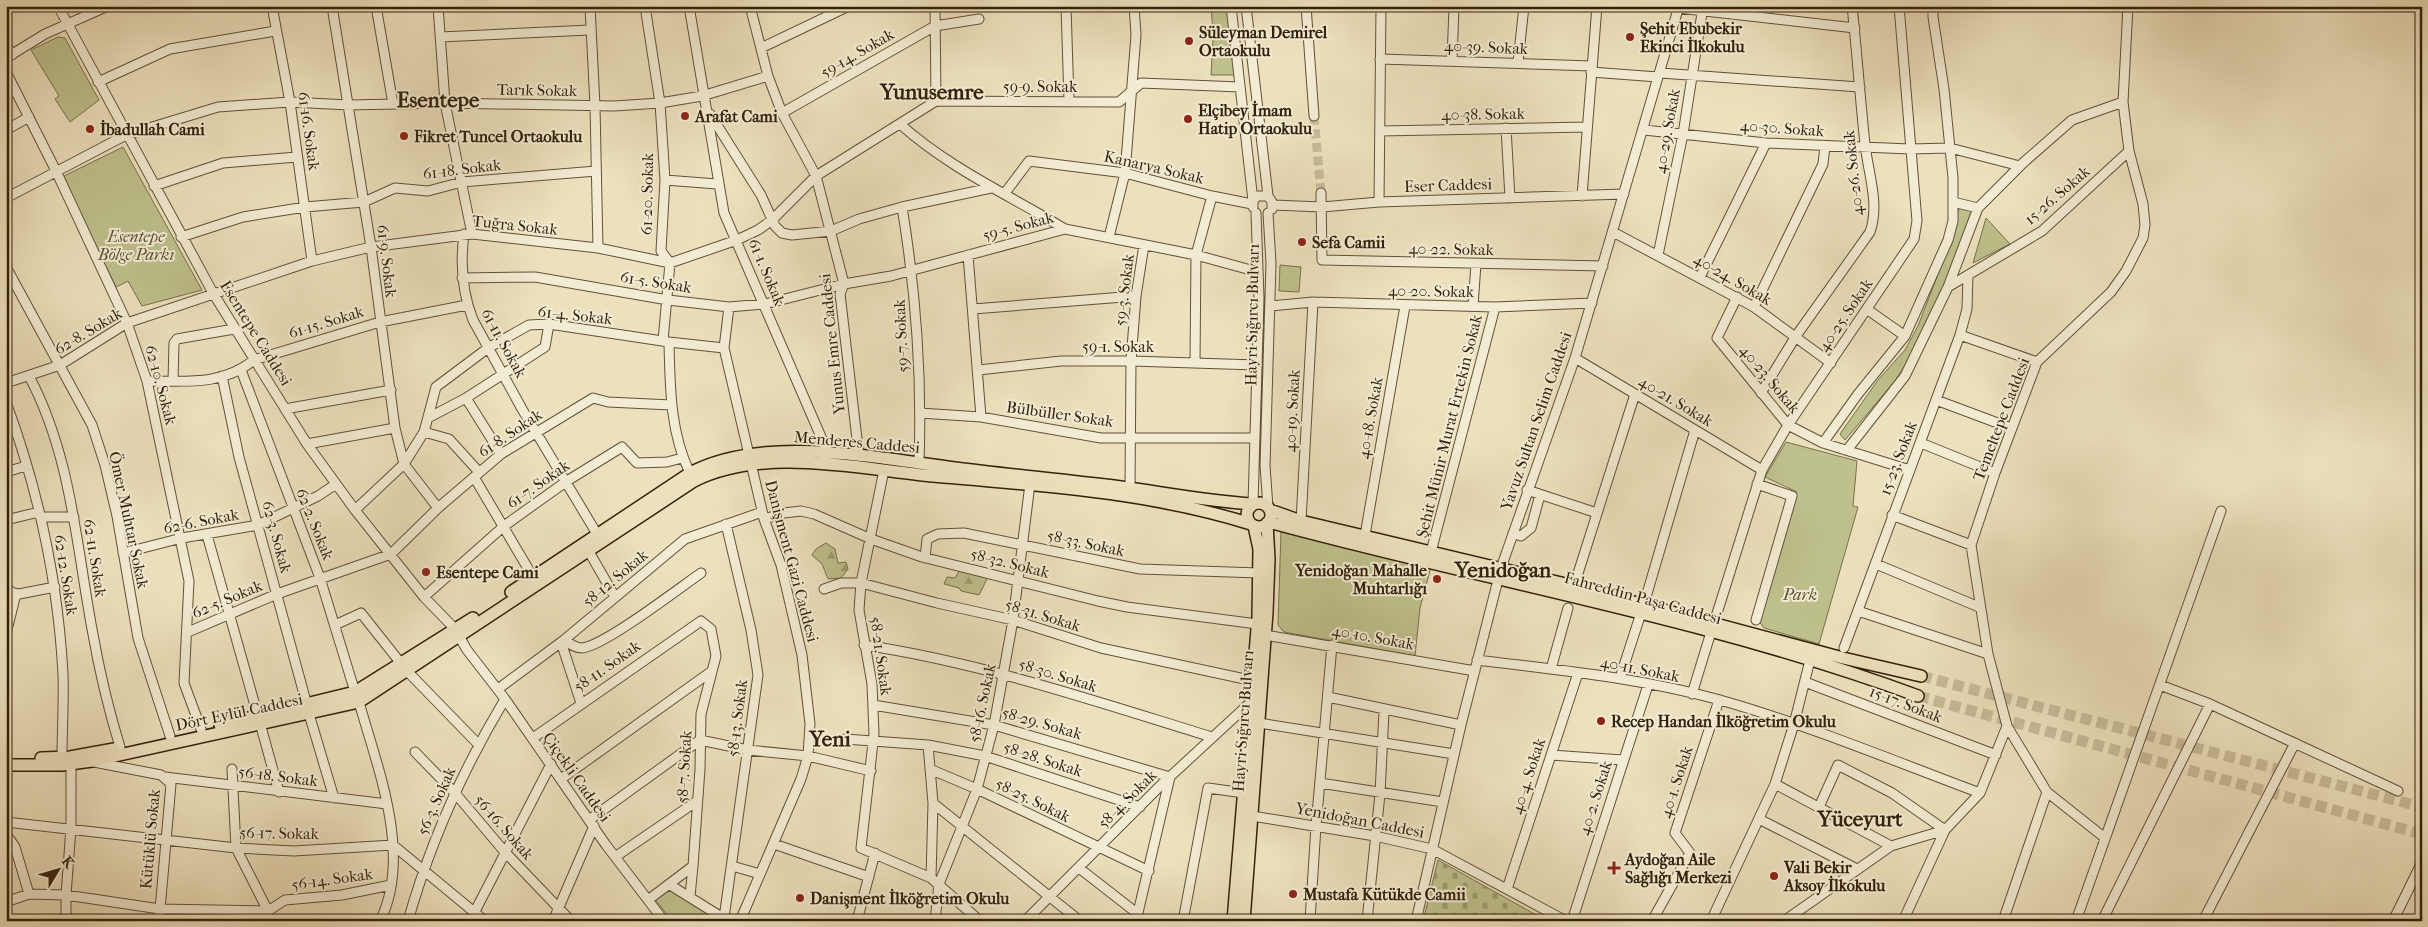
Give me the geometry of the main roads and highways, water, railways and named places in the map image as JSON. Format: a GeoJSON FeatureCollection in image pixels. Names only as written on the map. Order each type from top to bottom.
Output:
{"type":"FeatureCollection","features":[{"type":"Feature","properties":{"kind":"main road","name":"Menderes Caddesi"},"geometry":{"type":"LineString","coordinates":[[454,635],[694,481],[750,461],[791,452],[859,456],[1130,488],[1206,501],[1253,504]]}},
{"type":"Feature","properties":{"kind":"main road","name":"Menderes Caddesi"},"geometry":{"type":"LineString","coordinates":[[454,635],[532,577],[690,473],[715,462],[793,462],[1030,484],[1125,497],[1231,518],[1253,525]]}},
{"type":"Feature","properties":{"kind":"main road"},"geometry":{"type":"LineString","coordinates":[[1262,503],[1269,516],[1262,526],[1253,525],[1247,515],[1253,504],[1262,503]]}},
{"type":"Feature","properties":{"kind":"main road","name":"Hayri Sığırcı Bulvarı"},"geometry":{"type":"LineString","coordinates":[[1244,921],[1260,723],[1269,570],[1269,516]]}},
{"type":"Feature","properties":{"kind":"main road","name":"Fahreddin Paşa Caddesi"},"geometry":{"type":"LineString","coordinates":[[1269,516],[1365,535],[1431,552],[1500,573],[1574,586],[1642,609]]}},
{"type":"Feature","properties":{"kind":"main road","name":"Fahreddin Paşa Caddesi"},"geometry":{"type":"LineString","coordinates":[[1269,516],[1712,627],[1921,676]]}},
{"type":"Feature","properties":{"kind":"main road","name":"Hayri Sığırcı Bulvarı"},"geometry":{"type":"LineString","coordinates":[[1233,921],[1254,681],[1257,624],[1258,542],[1253,525]]}},
{"type":"Feature","properties":{"kind":"main road","name":"Fahreddin Paşa Caddesi"},"geometry":{"type":"LineString","coordinates":[[1712,627],[1918,696]]}},
{"type":"Feature","properties":{"kind":"main road","name":"Dört Eylül Caddesi"},"geometry":{"type":"LineString","coordinates":[[6,765],[66,761],[121,751],[357,697],[454,635]]}},
{"type":"Feature","properties":{"kind":"main road","name":"Dört Eylül Caddesi"},"geometry":{"type":"LineString","coordinates":[[6,758],[92,761],[170,736],[259,720]]}},
{"type":"Feature","properties":{"kind":"tunnel"},"geometry":{"type":"LineString","coordinates":[[1314,116],[1321,193]]}},
{"type":"Feature","properties":{"kind":"tunnel"},"geometry":{"type":"LineString","coordinates":[[1921,676],[2422,807]]}},
{"type":"Feature","properties":{"kind":"tunnel"},"geometry":{"type":"LineString","coordinates":[[1918,696],[2422,834]]}},
{"type":"Feature","properties":{"kind":"place","name":"Şehit Ebubekir Ekinci İlkokulu"},"geometry":{"type":"Point","coordinates":[1630,37]}},
{"type":"Feature","properties":{"kind":"place","name":"Süleyman Demirel Ortaokulu"},"geometry":{"type":"Point","coordinates":[1189,41]}},
{"type":"Feature","properties":{"kind":"place","name":"Arafat Cami"},"geometry":{"type":"Point","coordinates":[685,116]}},
{"type":"Feature","properties":{"kind":"place","name":"Elçibey İmam Hatip Ortaokulu"},"geometry":{"type":"Point","coordinates":[1188,119]}},
{"type":"Feature","properties":{"kind":"place","name":"İbadullah Cami"},"geometry":{"type":"Point","coordinates":[90,129]}},
{"type":"Feature","properties":{"kind":"place","name":"Fikret Tuncel Ortaokulu"},"geometry":{"type":"Point","coordinates":[404,136]}},
{"type":"Feature","properties":{"kind":"place","name":"Sefa Camii"},"geometry":{"type":"Point","coordinates":[1302,242]}},
{"type":"Feature","properties":{"kind":"place","name":"Esentepe Cami"},"geometry":{"type":"Point","coordinates":[426,572]}},
{"type":"Feature","properties":{"kind":"place","name":"Yenidoğan Mahalle Muhtarlığı"},"geometry":{"type":"Point","coordinates":[1437,579]}},
{"type":"Feature","properties":{"kind":"place","name":"Recep Handan İlköğretim Okulu"},"geometry":{"type":"Point","coordinates":[1601,721]}},
{"type":"Feature","properties":{"kind":"place","name":"Aydoğan Aile Sağlığı Merkezi"},"geometry":{"type":"Point","coordinates":[1614,868]}},
{"type":"Feature","properties":{"kind":"place","name":"Vali Bekir Aksoy İlkokulu"},"geometry":{"type":"Point","coordinates":[1774,876]}},
{"type":"Feature","properties":{"kind":"place","name":"Mustafa Kütükde Camii"},"geometry":{"type":"Point","coordinates":[1293,894]}},
{"type":"Feature","properties":{"kind":"place","name":"Danişment İlköğretim Okulu"},"geometry":{"type":"Point","coordinates":[800,898]}},
{"type":"Feature","properties":{"kind":"district","name":"Yunusemre"},"geometry":{"type":"Point","coordinates":[932,92]}},
{"type":"Feature","properties":{"kind":"district","name":"Esentepe"},"geometry":{"type":"Point","coordinates":[438,100]}},
{"type":"Feature","properties":{"kind":"district","name":"Yenidoğan"},"geometry":{"type":"Point","coordinates":[1503,570]}},
{"type":"Feature","properties":{"kind":"district","name":"Yeni"},"geometry":{"type":"Point","coordinates":[830,739]}},
{"type":"Feature","properties":{"kind":"district","name":"Yüceyurt"},"geometry":{"type":"Point","coordinates":[1860,819]}},
{"type":"Feature","properties":{"kind":"park label","name":"Esentepe Bölge Parkı"},"geometry":{"type":"Point","coordinates":[136,245]}},
{"type":"Feature","properties":{"kind":"park label","name":"Park"},"geometry":{"type":"Point","coordinates":[1800,594]}}]}
